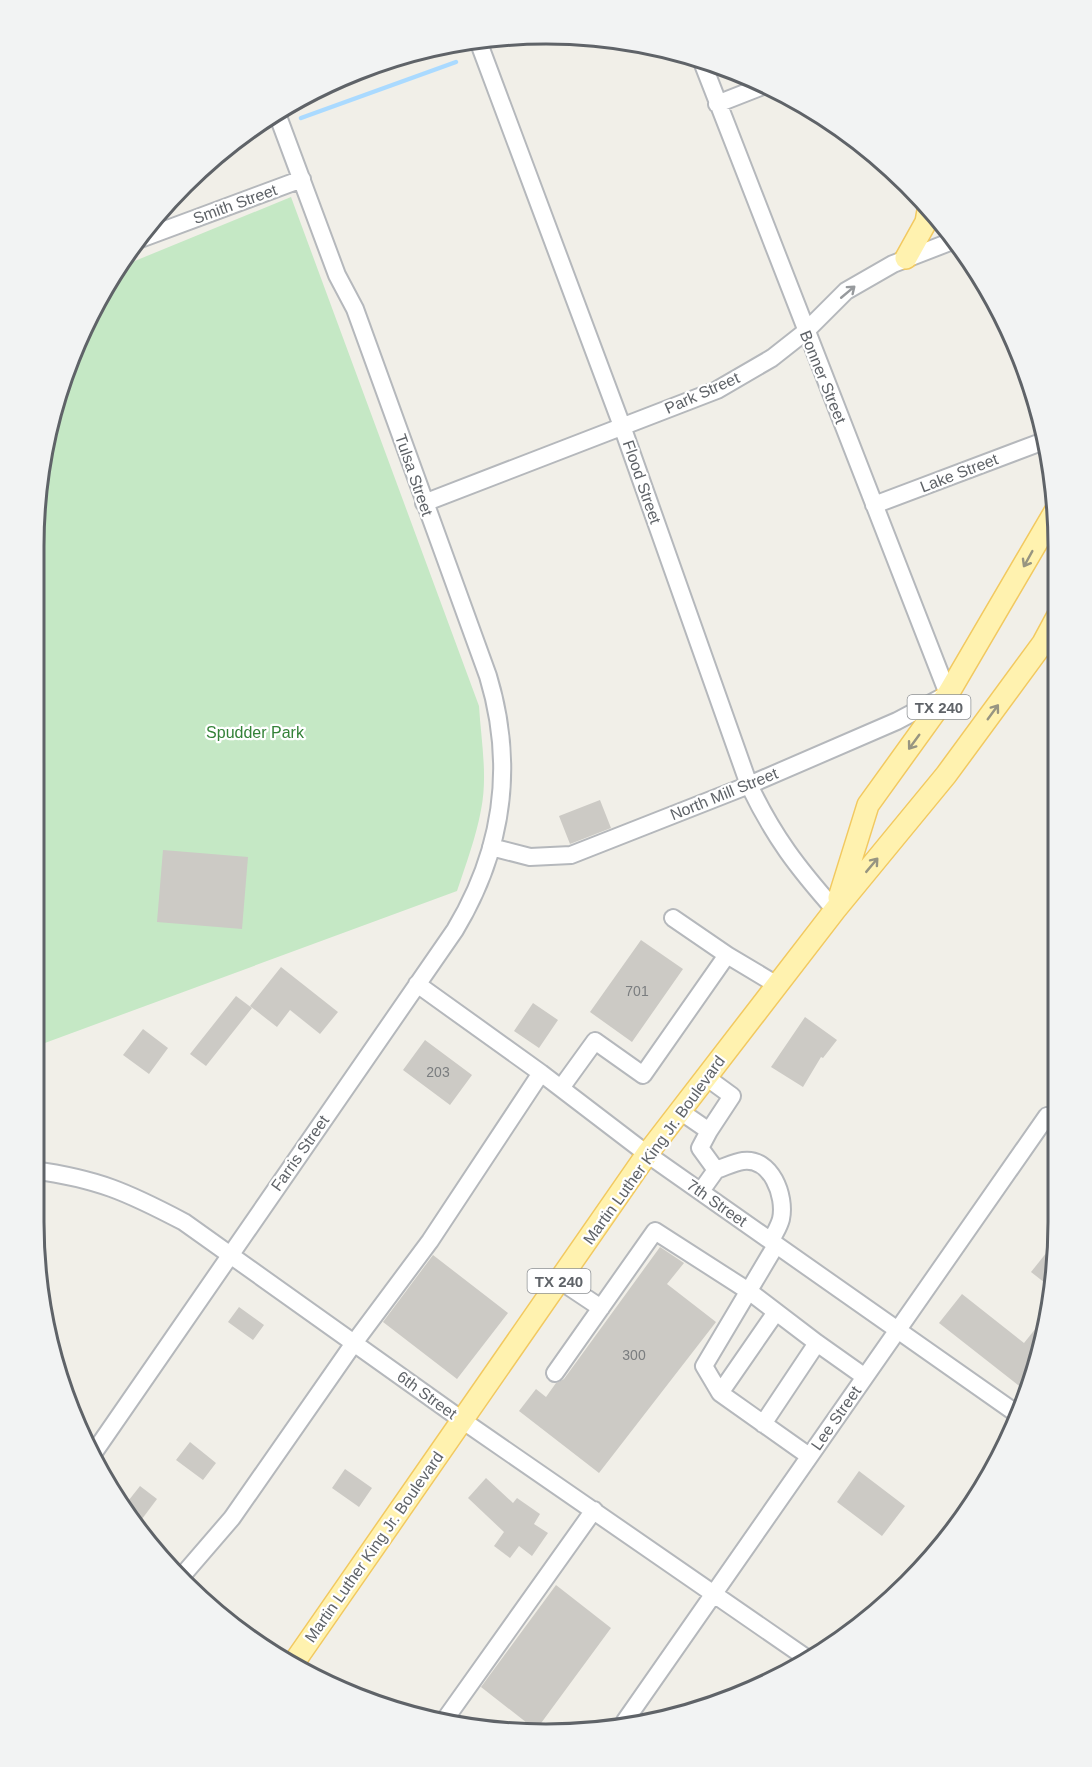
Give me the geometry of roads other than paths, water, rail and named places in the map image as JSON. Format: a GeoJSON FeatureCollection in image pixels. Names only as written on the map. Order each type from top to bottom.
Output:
{"type":"FeatureCollection","features":[{"type":"Feature","properties":{"kind":"main road"},"geometry":{"type":"LineString","coordinates":[[906,258],[927,218]]}},
{"type":"Feature","properties":{"kind":"main road","name":"Martin Luther King Jr. Boulevard"},"geometry":{"type":"LineString","coordinates":[[835,910],[868,805],[948,694],[1047,524]]}},
{"type":"Feature","properties":{"kind":"main road","name":"Martin Luther King Jr. Boulevard"},"geometry":{"type":"LineString","coordinates":[[298,1657],[646,1154],[835,910],[946,775],[1048,634]]}},
{"type":"Feature","properties":{"kind":"street","name":"Flood Street"},"geometry":{"type":"LineString","coordinates":[[481,48],[622,426],[748,785],[771,830],[798,868],[835,910]]}},
{"type":"Feature","properties":{"kind":"street","name":"Bonner Street"},"geometry":{"type":"LineString","coordinates":[[705,69],[805,332],[948,694]]}},
{"type":"Feature","properties":{"kind":"street"},"geometry":{"type":"LineString","coordinates":[[717,104],[755,89]]}},
{"type":"Feature","properties":{"kind":"street","name":"Tulsa Street"},"geometry":{"type":"LineString","coordinates":[[280,120],[338,276],[355,309],[497,705],[504,771],[501,801],[490,848]]}},
{"type":"Feature","properties":{"kind":"street","name":"Smith Street"},"geometry":{"type":"LineString","coordinates":[[151,235],[302,180]]}},
{"type":"Feature","properties":{"kind":"street","name":"Park Street"},"geometry":{"type":"LineString","coordinates":[[424,503],[701,397],[735,381],[772,358],[805,332],[846,291],[906,258],[947,243]]}},
{"type":"Feature","properties":{"kind":"street","name":"Lake Street"},"geometry":{"type":"LineString","coordinates":[[874,505],[1038,443]]}},
{"type":"Feature","properties":{"kind":"street","name":"North Mill Street"},"geometry":{"type":"LineString","coordinates":[[490,848],[530,857],[571,855],[748,785],[897,721],[948,694]]}},
{"type":"Feature","properties":{"kind":"street","name":"Farris Street"},"geometry":{"type":"LineString","coordinates":[[97,1447],[470,905],[490,848]]}},
{"type":"Feature","properties":{"kind":"street"},"geometry":{"type":"LineString","coordinates":[[673,918],[727,955],[777,985]]}},
{"type":"Feature","properties":{"kind":"street"},"geometry":{"type":"LineString","coordinates":[[561,1088],[595,1041],[643,1075],[727,955]]}},
{"type":"Feature","properties":{"kind":"street","name":"7th Street"},"geometry":{"type":"LineString","coordinates":[[417,984],[541,1072],[646,1154],[1011,1410]]}},
{"type":"Feature","properties":{"kind":"street"},"geometry":{"type":"LineString","coordinates":[[186,1571],[232,1518],[354,1343],[430,1241],[541,1072]]}},
{"type":"Feature","properties":{"kind":"street"},"geometry":{"type":"LineString","coordinates":[[706,1077],[732,1096],[700,1148],[716,1170]]}},
{"type":"Feature","properties":{"kind":"street"},"geometry":{"type":"LineString","coordinates":[[680,1111],[709,1131]]}},
{"type":"Feature","properties":{"kind":"street","name":"Lee Street"},"geometry":{"type":"LineString","coordinates":[[628,1716],[1047,1116]]}},
{"type":"Feature","properties":{"kind":"street"},"geometry":{"type":"LineString","coordinates":[[701,1191],[716,1170],[744,1161],[759,1163],[772,1175],[781,1197],[781,1219],[774,1243],[750,1292],[704,1366],[720,1393],[809,1456]]}},
{"type":"Feature","properties":{"kind":"street","name":"6th Street"},"geometry":{"type":"LineString","coordinates":[[44,1172],[97,1182],[139,1197],[184,1222],[462,1420],[801,1653]]}},
{"type":"Feature","properties":{"kind":"street"},"geometry":{"type":"LineString","coordinates":[[555,1373],[655,1231],[750,1292],[865,1377]]}},
{"type":"Feature","properties":{"kind":"street"},"geometry":{"type":"LineString","coordinates":[[559,1280],[601,1308]]}},
{"type":"Feature","properties":{"kind":"street"},"geometry":{"type":"LineString","coordinates":[[720,1393],[776,1312]]}},
{"type":"Feature","properties":{"kind":"street"},"geometry":{"type":"LineString","coordinates":[[763,1424],[817,1343]]}},
{"type":"Feature","properties":{"kind":"street"},"geometry":{"type":"LineString","coordinates":[[449,1714],[594,1510]]}},
{"type":"Feature","properties":{"kind":"waterway"},"geometry":{"type":"LineString","coordinates":[[301,118],[456,62]]}},
{"type":"Feature","properties":{"kind":"park label","name":"Spudder Park"},"geometry":{"type":"Point","coordinates":[255,732]}}]}
